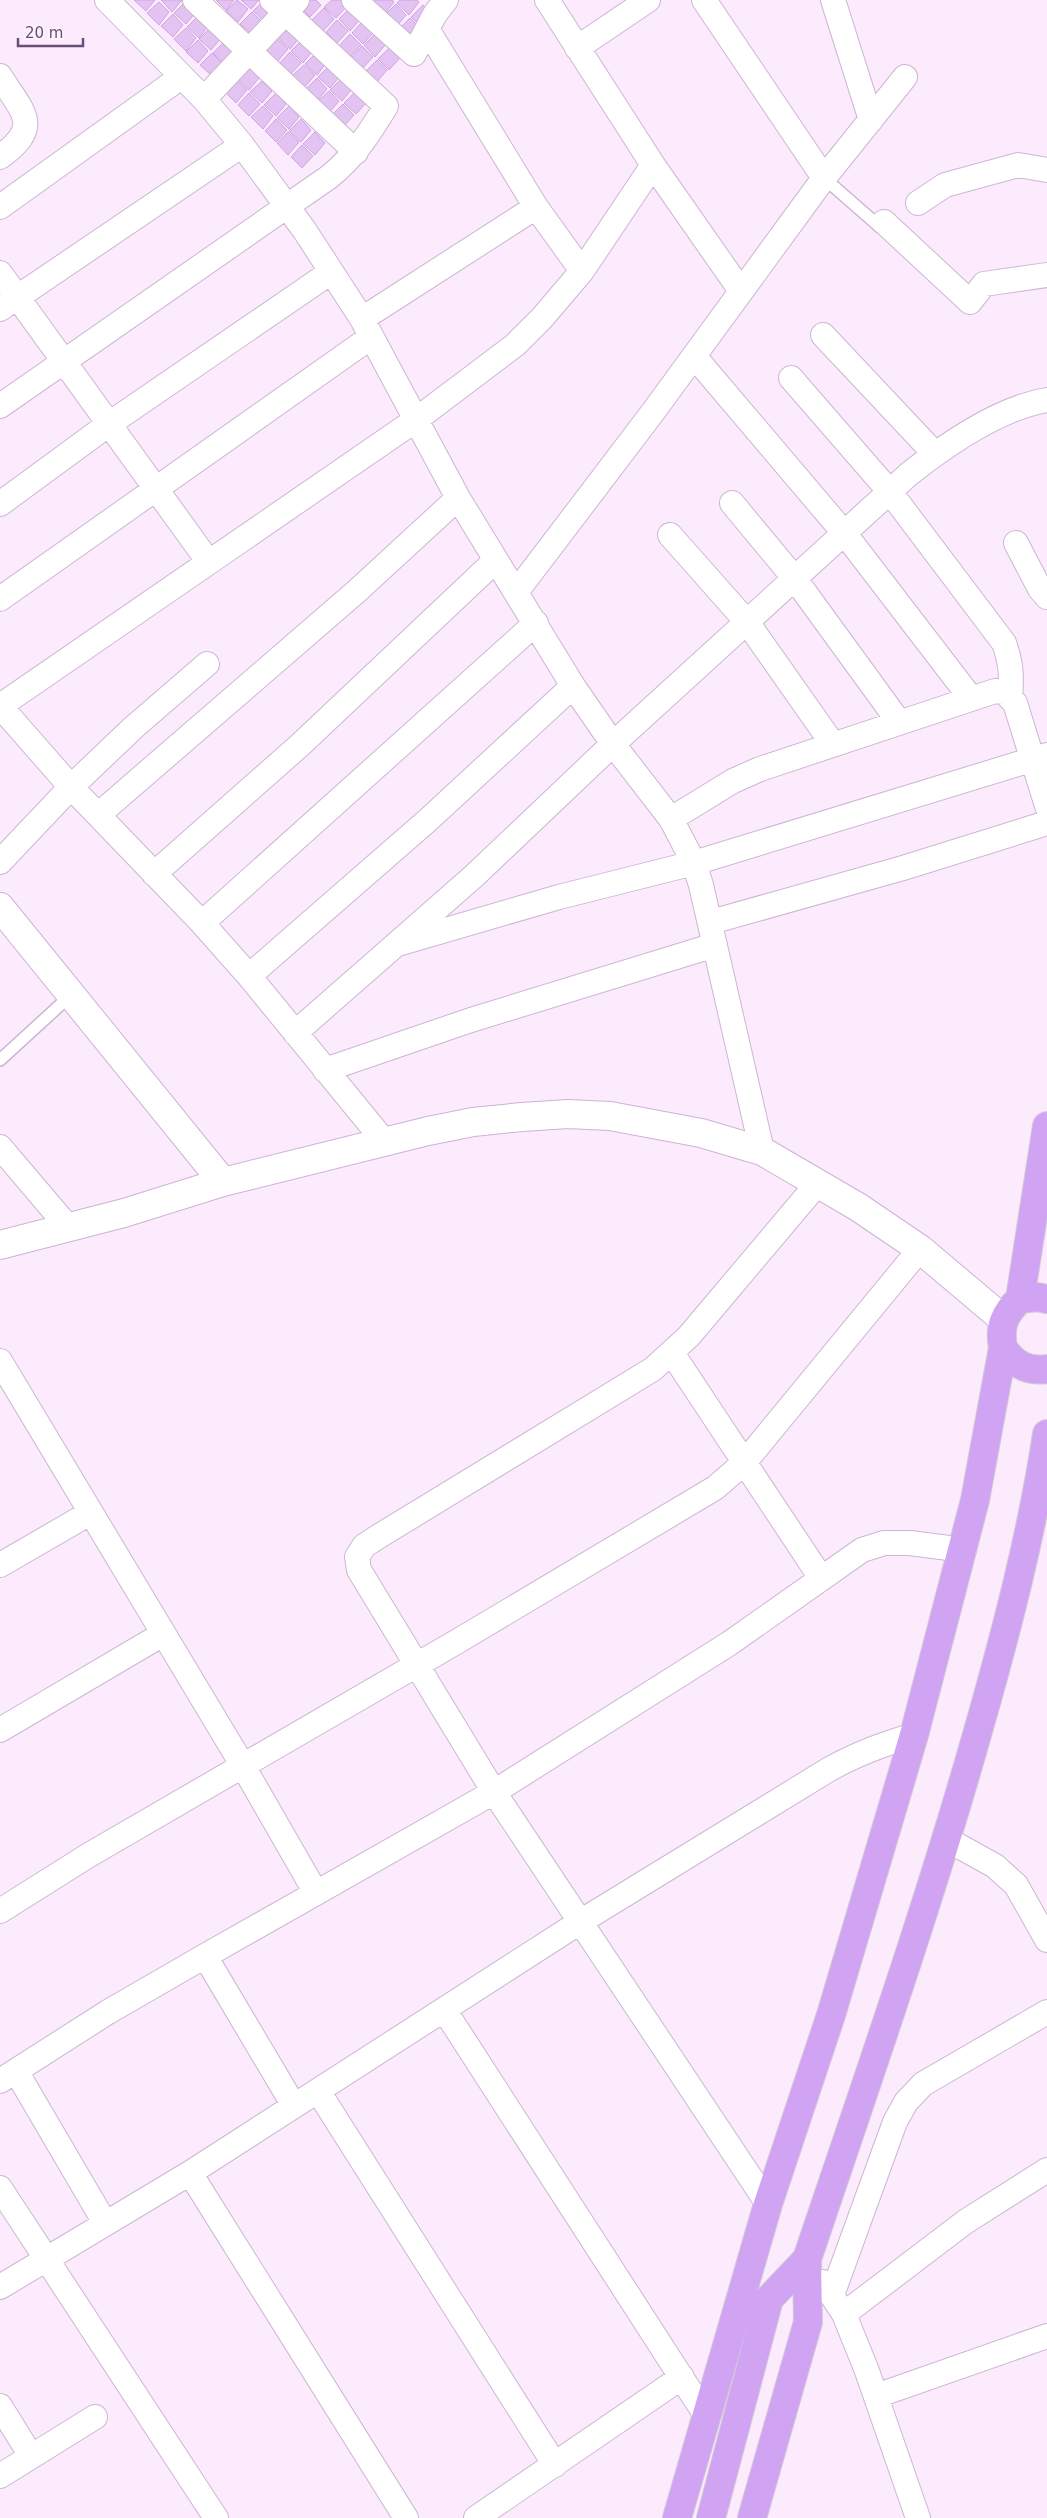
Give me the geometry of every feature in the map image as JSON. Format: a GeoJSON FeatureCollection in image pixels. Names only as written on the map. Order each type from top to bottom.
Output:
{"type":"FeatureCollection","features":[{"type":"Feature","properties":{"kind":"highway"},"geometry":{"type":"LineString","coordinates":[[677,2518],[768,2204],[832,2015],[914,1736],[964,1550],[1003,1348],[1000,1334],[1011,1309],[1047,1126]]}},
{"type":"Feature","properties":{"kind":"highway"},"geometry":{"type":"LineString","coordinates":[[1011,1309],[1037,1297],[1047,1299]]}},
{"type":"Feature","properties":{"kind":"highway"},"geometry":{"type":"LineString","coordinates":[[1003,1348],[1011,1359],[1023,1368],[1037,1371],[1047,1369]]}},
{"type":"Feature","properties":{"kind":"highway"},"geometry":{"type":"LineString","coordinates":[[752,2518],[808,2322],[807,2259],[948,1840],[1009,1622],[1040,1481],[1047,1434]]}},
{"type":"Feature","properties":{"kind":"highway"},"geometry":{"type":"LineString","coordinates":[[711,2518],[769,2299],[807,2259]]}},
{"type":"Feature","properties":{"kind":"street"},"geometry":{"type":"LineString","coordinates":[[107,0],[204,100],[242,145],[287,205],[366,328],[417,419],[458,498],[517,591],[573,686],[614,744],[671,818],[694,863],[713,933],[762,1151]]}},
{"type":"Feature","properties":{"kind":"street"},"geometry":{"type":"LineString","coordinates":[[195,0],[356,152]]}},
{"type":"Feature","properties":{"kind":"street"},"geometry":{"type":"LineString","coordinates":[[354,0],[414,54],[443,1]]}},
{"type":"Feature","properties":{"kind":"street"},"geometry":{"type":"LineString","coordinates":[[547,0],[653,165],[741,291]]}},
{"type":"Feature","properties":{"kind":"street"},"geometry":{"type":"LineString","coordinates":[[578,48],[648,0]]}},
{"type":"Feature","properties":{"kind":"street"},"geometry":{"type":"LineString","coordinates":[[704,0],[824,178]]}},
{"type":"Feature","properties":{"kind":"street"},"geometry":{"type":"LineString","coordinates":[[833,0],[871,120]]}},
{"type":"Feature","properties":{"kind":"street"},"geometry":{"type":"LineString","coordinates":[[0,406],[329,177],[356,152],[386,106],[285,4],[249,53],[204,100]]}},
{"type":"Feature","properties":{"kind":"street"},"geometry":{"type":"LineString","coordinates":[[427,29],[536,207],[582,271]]}},
{"type":"Feature","properties":{"kind":"street"},"geometry":{"type":"LineString","coordinates":[[0,76],[24,115],[26,125],[24,136],[0,157]]}},
{"type":"Feature","properties":{"kind":"street"},"geometry":{"type":"LineString","coordinates":[[0,207],[182,77]]}},
{"type":"Feature","properties":{"kind":"street"},"geometry":{"type":"LineString","coordinates":[[517,591],[694,356],[824,178],[905,77]]}},
{"type":"Feature","properties":{"kind":"street"},"geometry":{"type":"LineString","coordinates":[[9,303],[242,145]]}},
{"type":"Feature","properties":{"kind":"street"},"geometry":{"type":"LineString","coordinates":[[384,1141],[249,976],[202,923],[71,787],[0,706],[208,561],[417,419],[515,345],[542,318],[582,271],[653,165]]}},
{"type":"Feature","properties":{"kind":"street"},"geometry":{"type":"LineString","coordinates":[[918,203],[945,185],[1018,165],[1047,170]]}},
{"type":"Feature","properties":{"kind":"street"},"geometry":{"type":"LineString","coordinates":[[0,599],[157,490],[366,328],[536,207]]}},
{"type":"Feature","properties":{"kind":"street"},"geometry":{"type":"LineString","coordinates":[[882,225],[970,302],[984,284],[1047,275]]}},
{"type":"Feature","properties":{"kind":"street"},"geometry":{"type":"LineString","coordinates":[[0,504],[109,424],[331,272]]}},
{"type":"Feature","properties":{"kind":"street"},"geometry":{"type":"LineString","coordinates":[[0,273],[9,303],[62,362],[208,561]]}},
{"type":"Feature","properties":{"kind":"street"},"geometry":{"type":"LineString","coordinates":[[823,335],[935,454]]}},
{"type":"Feature","properties":{"kind":"street"},"geometry":{"type":"LineString","coordinates":[[694,356],[845,534],[970,697]]}},
{"type":"Feature","properties":{"kind":"street"},"geometry":{"type":"LineString","coordinates":[[791,378],[890,492],[1004,643],[1011,661],[1010,697]]}},
{"type":"Feature","properties":{"kind":"street"},"geometry":{"type":"LineString","coordinates":[[295,1033],[399,943],[747,622],[890,492],[935,454],[950,443],[1012,412],[1047,400]]}},
{"type":"Feature","properties":{"kind":"street"},"geometry":{"type":"LineString","coordinates":[[98,815],[357,591],[458,498]]}},
{"type":"Feature","properties":{"kind":"street"},"geometry":{"type":"LineString","coordinates":[[732,503],[796,579],[899,722]]}},
{"type":"Feature","properties":{"kind":"street"},"geometry":{"type":"LineString","coordinates":[[670,535],[747,622],[832,743]]}},
{"type":"Feature","properties":{"kind":"street"},"geometry":{"type":"LineString","coordinates":[[1016,543],[1040,589],[1047,597]]}},
{"type":"Feature","properties":{"kind":"street"},"geometry":{"type":"LineString","coordinates":[[154,874],[300,745],[496,560]]}},
{"type":"Feature","properties":{"kind":"street"},"geometry":{"type":"LineString","coordinates":[[202,923],[536,623]]}},
{"type":"Feature","properties":{"kind":"street"},"geometry":{"type":"LineString","coordinates":[[0,862],[71,787],[134,727],[207,664]]}},
{"type":"Feature","properties":{"kind":"street"},"geometry":{"type":"LineString","coordinates":[[249,976],[428,820],[573,686]]}},
{"type":"Feature","properties":{"kind":"street"},"geometry":{"type":"LineString","coordinates":[[671,818],[733,781],[760,769],[970,697],[995,691],[1010,697],[1015,703],[1039,757],[1047,806]]}},
{"type":"Feature","properties":{"kind":"street"},"geometry":{"type":"LineString","coordinates":[[399,943],[559,897],[694,863],[1039,757]]}},
{"type":"Feature","properties":{"kind":"street"},"geometry":{"type":"LineString","coordinates":[[325,1070],[903,868],[1047,823]]}},
{"type":"Feature","properties":{"kind":"street"},"geometry":{"type":"LineString","coordinates":[[0,906],[223,1182]]}},
{"type":"Feature","properties":{"kind":"street"},"geometry":{"type":"LineString","coordinates":[[0,1245],[68,1228],[223,1182],[384,1141],[473,1122],[568,1114],[610,1116],[726,1140],[762,1151],[818,1183],[1011,1309]]}},
{"type":"Feature","properties":{"kind":"street"},"geometry":{"type":"LineString","coordinates":[[0,1147],[68,1228]]}},
{"type":"Feature","properties":{"kind":"street"},"geometry":{"type":"LineString","coordinates":[[768,2204],[494,1792],[415,1666],[359,1570],[357,1557],[364,1546],[624,1388],[672,1353],[818,1183]]}},
{"type":"Feature","properties":{"kind":"street"},"geometry":{"type":"LineString","coordinates":[[1,1907],[415,1666],[715,1488],[744,1463],[920,1249]]}},
{"type":"Feature","properties":{"kind":"street"},"geometry":{"type":"LineString","coordinates":[[672,1353],[821,1578]]}},
{"type":"Feature","properties":{"kind":"street"},"geometry":{"type":"LineString","coordinates":[[1,1365],[243,1766],[316,1894]]}},
{"type":"Feature","properties":{"kind":"street"},"geometry":{"type":"LineString","coordinates":[[0,1565],[90,1513]]}},
{"type":"Feature","properties":{"kind":"street"},"geometry":{"type":"LineString","coordinates":[[105,2223],[8,2076],[108,2012],[494,1792],[730,1643],[862,1550],[884,1543],[910,1543],[964,1550]]}},
{"type":"Feature","properties":{"kind":"street"},"geometry":{"type":"LineString","coordinates":[[0,1730],[163,1634]]}},
{"type":"Feature","properties":{"kind":"street"},"geometry":{"type":"LineString","coordinates":[[0,2287],[190,2172],[445,2011],[580,1922],[851,1756],[879,1745],[914,1736]]}},
{"type":"Feature","properties":{"kind":"street"},"geometry":{"type":"LineString","coordinates":[[948,1840],[995,1866],[1016,1885],[1047,1940]]}},
{"type":"Feature","properties":{"kind":"street"},"geometry":{"type":"LineString","coordinates":[[205,1956],[294,2106]]}},
{"type":"Feature","properties":{"kind":"street"},"geometry":{"type":"LineString","coordinates":[[445,2011],[706,2414]]}},
{"type":"Feature","properties":{"kind":"street"},"geometry":{"type":"LineString","coordinates":[[838,2305],[895,2122],[906,2102],[923,2084],[1047,2012]]}},
{"type":"Feature","properties":{"kind":"street"},"geometry":{"type":"LineString","coordinates":[[318,2091],[555,2465]]}},
{"type":"Feature","properties":{"kind":"street"},"geometry":{"type":"LineString","coordinates":[[838,2305],[1047,2170]]}},
{"type":"Feature","properties":{"kind":"street"},"geometry":{"type":"LineString","coordinates":[[190,2172],[406,2518]]}},
{"type":"Feature","properties":{"kind":"street"},"geometry":{"type":"LineString","coordinates":[[0,2188],[216,2518]]}},
{"type":"Feature","properties":{"kind":"street"},"geometry":{"type":"LineString","coordinates":[[807,2259],[838,2305],[876,2396],[918,2518]]}},
{"type":"Feature","properties":{"kind":"street"},"geometry":{"type":"LineString","coordinates":[[876,2396],[1047,2336]]}},
{"type":"Feature","properties":{"kind":"street"},"geometry":{"type":"LineString","coordinates":[[476,2518],[682,2377]]}},
{"type":"Feature","properties":{"kind":"street"},"geometry":{"type":"LineString","coordinates":[[0,2406],[31,2456]]}},
{"type":"Feature","properties":{"kind":"street"},"geometry":{"type":"LineString","coordinates":[[0,2476],[95,2417]]}},
{"type":"Feature","properties":{"kind":"lane"},"geometry":{"type":"LineString","coordinates":[[824,178],[882,225]]}},
{"type":"Feature","properties":{"kind":"lane"},"geometry":{"type":"LineString","coordinates":[[0,1060],[72,994]]}},
{"type":"Feature","properties":{"kind":"building"},"geometry":{"type":"Polygon","coordinates":[[[134,0],[155,0],[146,11],[134,0]]]}},
{"type":"Feature","properties":{"kind":"building"},"geometry":{"type":"Polygon","coordinates":[[[161,0],[182,0],[172,12],[161,0]]]}},
{"type":"Feature","properties":{"kind":"building"},"geometry":{"type":"Polygon","coordinates":[[[216,0],[234,0],[226,10],[216,0]]]}},
{"type":"Feature","properties":{"kind":"building"},"geometry":{"type":"Polygon","coordinates":[[[237,0],[248,9],[238,22],[226,11],[237,0]]]}},
{"type":"Feature","properties":{"kind":"building"},"geometry":{"type":"Polygon","coordinates":[[[241,0],[259,0],[251,9],[241,0]]]}},
{"type":"Feature","properties":{"kind":"building"},"geometry":{"type":"Polygon","coordinates":[[[265,0],[275,10],[265,22],[253,11],[265,0]]]}},
{"type":"Feature","properties":{"kind":"building"},"geometry":{"type":"Polygon","coordinates":[[[305,0],[316,0],[321,5],[310,17],[299,6],[305,0]]]}},
{"type":"Feature","properties":{"kind":"building"},"geometry":{"type":"Polygon","coordinates":[[[332,0],[341,0],[347,6],[336,18],[324,7],[332,0]]]}},
{"type":"Feature","properties":{"kind":"building"},"geometry":{"type":"Polygon","coordinates":[[[376,0],[392,0],[394,2],[384,15],[372,3],[376,0]]]}},
{"type":"Feature","properties":{"kind":"building"},"geometry":{"type":"Polygon","coordinates":[[[400,0],[417,0],[419,2],[409,15],[397,3],[400,0]]]}},
{"type":"Feature","properties":{"kind":"building"},"geometry":{"type":"Polygon","coordinates":[[[186,1],[196,12],[186,24],[174,13],[186,1]]]}},
{"type":"Feature","properties":{"kind":"building"},"geometry":{"type":"Polygon","coordinates":[[[159,2],[169,12],[159,25],[147,13],[159,2]]]}},
{"type":"Feature","properties":{"kind":"building"},"geometry":{"type":"Polygon","coordinates":[[[396,4],[406,15],[396,27],[384,16],[396,4]]]}},
{"type":"Feature","properties":{"kind":"building"},"geometry":{"type":"Polygon","coordinates":[[[423,5],[433,15],[423,28],[411,17],[423,5]]]}},
{"type":"Feature","properties":{"kind":"building"},"geometry":{"type":"Polygon","coordinates":[[[324,8],[334,19],[323,31],[312,20],[324,8]]]}},
{"type":"Feature","properties":{"kind":"building"},"geometry":{"type":"Polygon","coordinates":[[[350,8],[361,18],[350,31],[339,19],[350,8]]]}},
{"type":"Feature","properties":{"kind":"building"},"geometry":{"type":"Polygon","coordinates":[[[252,12],[263,23],[252,35],[240,24],[252,12]]]}},
{"type":"Feature","properties":{"kind":"building"},"geometry":{"type":"Polygon","coordinates":[[[173,14],[183,25],[173,37],[161,26],[173,14]]]}},
{"type":"Feature","properties":{"kind":"building"},"geometry":{"type":"Polygon","coordinates":[[[199,15],[209,25],[199,38],[187,27],[199,15]]]}},
{"type":"Feature","properties":{"kind":"building"},"geometry":{"type":"Polygon","coordinates":[[[410,18],[420,28],[410,41],[398,30],[410,18]]]}},
{"type":"Feature","properties":{"kind":"building"},"geometry":{"type":"Polygon","coordinates":[[[337,20],[348,31],[337,43],[326,32],[337,20]]]}},
{"type":"Feature","properties":{"kind":"building"},"geometry":{"type":"Polygon","coordinates":[[[363,21],[374,32],[363,44],[352,33],[363,21]]]}},
{"type":"Feature","properties":{"kind":"building"},"geometry":{"type":"Polygon","coordinates":[[[290,26],[301,36],[290,49],[278,38],[290,26]]]}},
{"type":"Feature","properties":{"kind":"building"},"geometry":{"type":"Polygon","coordinates":[[[211,27],[221,38],[211,50],[199,39],[211,27]]]}},
{"type":"Feature","properties":{"kind":"building"},"geometry":{"type":"Polygon","coordinates":[[[186,28],[196,38],[186,51],[174,39],[186,28]]]}},
{"type":"Feature","properties":{"kind":"building"},"geometry":{"type":"Polygon","coordinates":[[[350,34],[361,45],[350,57],[339,46],[350,34]]]}},
{"type":"Feature","properties":{"kind":"building"},"geometry":{"type":"Polygon","coordinates":[[[375,34],[386,44],[375,57],[364,45],[375,34]]]}},
{"type":"Feature","properties":{"kind":"building"},"geometry":{"type":"Polygon","coordinates":[[[277,39],[288,49],[277,62],[266,51],[277,39]]]}},
{"type":"Feature","properties":{"kind":"building"},"geometry":{"type":"Polygon","coordinates":[[[303,39],[313,50],[303,63],[291,51],[303,39]]]}},
{"type":"Feature","properties":{"kind":"building"},"geometry":{"type":"Polygon","coordinates":[[[198,40],[208,51],[198,63],[186,52],[198,40]]]}},
{"type":"Feature","properties":{"kind":"building"},"geometry":{"type":"Polygon","coordinates":[[[225,41],[235,51],[225,64],[213,53],[225,41]]]}},
{"type":"Feature","properties":{"kind":"building"},"geometry":{"type":"Polygon","coordinates":[[[362,46],[373,57],[362,69],[351,58],[362,46]]]}},
{"type":"Feature","properties":{"kind":"building"},"geometry":{"type":"Polygon","coordinates":[[[390,47],[400,58],[389,70],[378,59],[390,47]]]}},
{"type":"Feature","properties":{"kind":"building"},"geometry":{"type":"Polygon","coordinates":[[[290,52],[301,63],[290,75],[279,64],[290,52]]]}},
{"type":"Feature","properties":{"kind":"building"},"geometry":{"type":"Polygon","coordinates":[[[317,52],[327,62],[317,75],[305,64],[317,52]]]}},
{"type":"Feature","properties":{"kind":"building"},"geometry":{"type":"Polygon","coordinates":[[[212,53],[223,64],[212,76],[200,65],[212,53]]]}},
{"type":"Feature","properties":{"kind":"building"},"geometry":{"type":"Polygon","coordinates":[[[377,60],[387,70],[376,83],[365,72],[377,60]]]}},
{"type":"Feature","properties":{"kind":"building"},"geometry":{"type":"Polygon","coordinates":[[[304,65],[315,75],[304,88],[292,76],[304,65]]]}},
{"type":"Feature","properties":{"kind":"building"},"geometry":{"type":"Polygon","coordinates":[[[330,65],[340,76],[330,88],[318,77],[330,65]]]}},
{"type":"Feature","properties":{"kind":"building"},"geometry":{"type":"Polygon","coordinates":[[[249,67],[259,78],[249,90],[237,79],[249,67]]]}},
{"type":"Feature","properties":{"kind":"building"},"geometry":{"type":"Polygon","coordinates":[[[317,78],[327,89],[317,101],[305,90],[317,78]]]}},
{"type":"Feature","properties":{"kind":"building"},"geometry":{"type":"Polygon","coordinates":[[[342,78],[352,89],[342,101],[330,90],[342,78]]]}},
{"type":"Feature","properties":{"kind":"building"},"geometry":{"type":"Polygon","coordinates":[[[236,80],[247,90],[236,103],[225,92],[236,80]]]}},
{"type":"Feature","properties":{"kind":"building"},"geometry":{"type":"Polygon","coordinates":[[[262,81],[272,91],[262,103],[250,92],[262,81]]]}},
{"type":"Feature","properties":{"kind":"building"},"geometry":{"type":"Polygon","coordinates":[[[329,91],[339,101],[329,113],[317,102],[329,91]]]}},
{"type":"Feature","properties":{"kind":"building"},"geometry":{"type":"Polygon","coordinates":[[[356,91],[367,102],[356,114],[344,103],[356,91]]]}},
{"type":"Feature","properties":{"kind":"building"},"geometry":{"type":"Polygon","coordinates":[[[249,93],[260,104],[249,116],[238,105],[249,93]]]}},
{"type":"Feature","properties":{"kind":"building"},"geometry":{"type":"Polygon","coordinates":[[[276,93],[286,104],[276,116],[264,105],[276,93]]]}},
{"type":"Feature","properties":{"kind":"building"},"geometry":{"type":"Polygon","coordinates":[[[343,104],[354,115],[343,127],[331,116],[343,104]]]}},
{"type":"Feature","properties":{"kind":"building"},"geometry":{"type":"Polygon","coordinates":[[[263,106],[273,116],[263,129],[251,117],[263,106]]]}},
{"type":"Feature","properties":{"kind":"building"},"geometry":{"type":"Polygon","coordinates":[[[289,106],[299,117],[289,129],[277,118],[289,106]]]}},
{"type":"Feature","properties":{"kind":"building"},"geometry":{"type":"Polygon","coordinates":[[[276,119],[287,130],[276,142],[265,131],[276,119]]]}},
{"type":"Feature","properties":{"kind":"building"},"geometry":{"type":"Polygon","coordinates":[[[301,119],[311,130],[301,142],[289,131],[301,119]]]}},
{"type":"Feature","properties":{"kind":"building"},"geometry":{"type":"Polygon","coordinates":[[[288,132],[299,142],[288,155],[277,143],[288,132]]]}},
{"type":"Feature","properties":{"kind":"building"},"geometry":{"type":"Polygon","coordinates":[[[315,132],[325,143],[315,155],[303,144],[315,132]]]}},
{"type":"Feature","properties":{"kind":"building"},"geometry":{"type":"Polygon","coordinates":[[[302,145],[313,156],[302,168],[291,157],[302,145]]]}}]}
